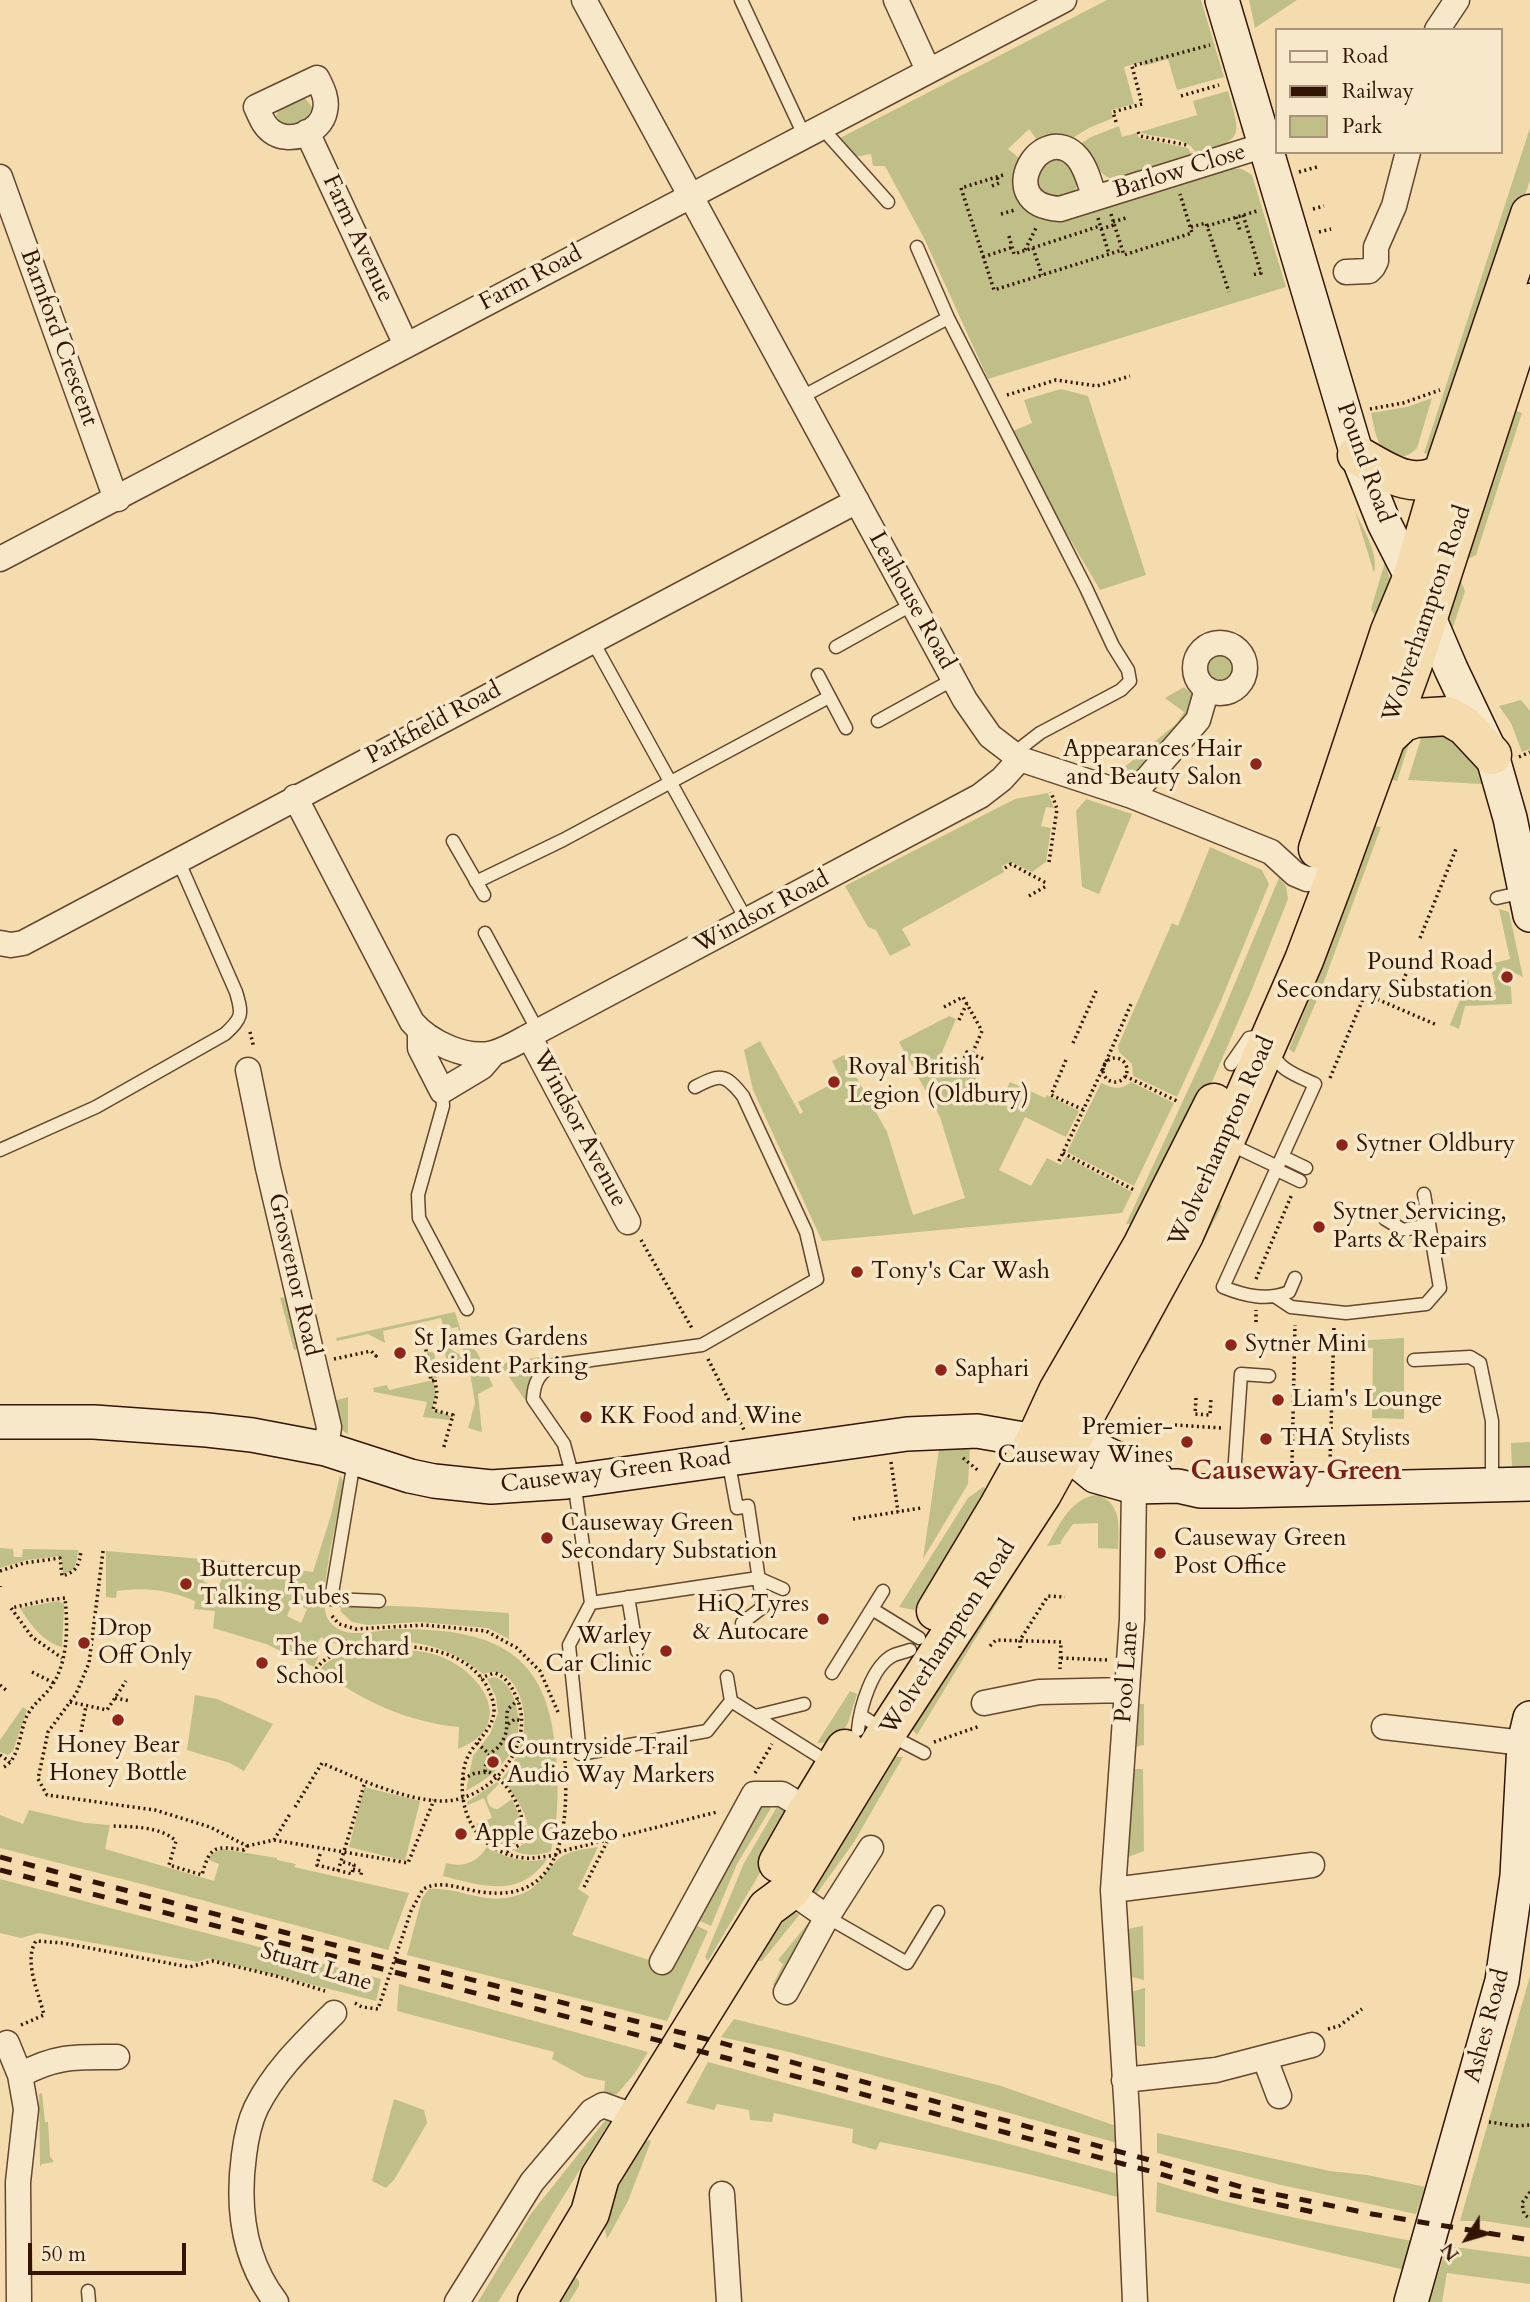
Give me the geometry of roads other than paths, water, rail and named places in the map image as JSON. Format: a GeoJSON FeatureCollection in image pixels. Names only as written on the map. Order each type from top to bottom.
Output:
{"type":"FeatureCollection","features":[{"type":"Feature","properties":{"kind":"highway","name":"Wolverhampton Road"},"geometry":{"type":"LineString","coordinates":[[778,1899],[771,1876],[807,1810],[835,1767],[870,1727],[1042,1494],[1058,1391],[1142,1247],[1206,1121],[1270,1039],[1321,878],[1324,834],[1390,631],[1412,578],[1443,472],[1530,214]]}},
{"type":"Feature","properties":{"kind":"highway","name":"Wolverhampton Road"},"geometry":{"type":"LineString","coordinates":[[537,2302],[590,2213],[600,2177],[778,1899],[914,1644],[999,1506],[1050,1446],[1184,1235],[1205,1186],[1237,1082],[1321,878],[1386,738],[1530,303]]}},
{"type":"Feature","properties":{"kind":"highway"},"geometry":{"type":"LineString","coordinates":[[1357,455],[1393,476],[1417,481],[1432,479],[1443,472]]}},
{"type":"Feature","properties":{"kind":"highway"},"geometry":{"type":"LineString","coordinates":[[1386,738],[1403,722],[1416,718],[1448,716],[1465,726],[1492,755]]}},
{"type":"Feature","properties":{"kind":"highway","name":"Wolverhampton Road"},"geometry":{"type":"LineString","coordinates":[[508,2302],[570,2203],[600,2177]]}},
{"type":"Feature","properties":{"kind":"main road","name":"Pound Road"},"geometry":{"type":"LineString","coordinates":[[1222,0],[1266,125],[1357,455],[1384,523],[1412,578],[1492,755],[1510,818],[1518,902]]}},
{"type":"Feature","properties":{"kind":"main road","name":"Causeway Green Road"},"geometry":{"type":"LineString","coordinates":[[0,1422],[94,1423],[207,1430],[341,1453],[410,1476],[444,1483],[491,1487],[574,1481],[865,1439],[945,1431],[977,1431],[1050,1446],[1092,1447],[1178,1486],[1200,1491],[1530,1485]]}},
{"type":"Feature","properties":{"kind":"main road","name":"Causeway Green Road"},"geometry":{"type":"LineString","coordinates":[[1050,1446],[1095,1476],[1133,1488],[1178,1486]]}},
{"type":"Feature","properties":{"kind":"main road","name":"Ashes Road"},"geometry":{"type":"LineString","coordinates":[[1411,2302],[1502,1980],[1517,1876],[1527,1731]]}},
{"type":"Feature","properties":{"kind":"street"},"geometry":{"type":"LineString","coordinates":[[584,0],[690,195]]}},
{"type":"Feature","properties":{"kind":"street"},"geometry":{"type":"LineString","coordinates":[[896,0],[928,70]]}},
{"type":"Feature","properties":{"kind":"street","name":"Farm Road"},"geometry":{"type":"LineString","coordinates":[[0,559],[1064,0]]}},
{"type":"Feature","properties":{"kind":"street"},"geometry":{"type":"LineString","coordinates":[[1438,28],[1458,0]]}},
{"type":"Feature","properties":{"kind":"street","name":"Barlow Close"},"geometry":{"type":"LineString","coordinates":[[1095,198],[1266,125]]}},
{"type":"Feature","properties":{"kind":"street","name":"Farm Avenue"},"geometry":{"type":"LineString","coordinates":[[307,132],[406,345]]}},
{"type":"Feature","properties":{"kind":"street"},"geometry":{"type":"LineString","coordinates":[[1346,272],[1369,271],[1373,267],[1376,247],[1394,206],[1407,154]]}},
{"type":"Feature","properties":{"kind":"street","name":"Barnford Crescent"},"geometry":{"type":"LineString","coordinates":[[0,177],[118,499]]}},
{"type":"Feature","properties":{"kind":"street","name":"Leahouse Road"},"geometry":{"type":"LineString","coordinates":[[690,195],[954,679],[990,736],[1016,756],[1132,796],[1271,852],[1295,874],[1321,878]]}},
{"type":"Feature","properties":{"kind":"street","name":"Parkfield Road"},"geometry":{"type":"LineString","coordinates":[[4,949],[23,943],[856,501]]}},
{"type":"Feature","properties":{"kind":"street"},"geometry":{"type":"LineString","coordinates":[[1132,796],[1198,720],[1207,689]]}},
{"type":"Feature","properties":{"kind":"street","name":"Windsor Road"},"geometry":{"type":"LineString","coordinates":[[442,1091],[482,1067],[494,1053],[980,796],[1002,779],[1016,756]]}},
{"type":"Feature","properties":{"kind":"street"},"geometry":{"type":"LineString","coordinates":[[295,797],[412,1022],[420,1031],[442,1044],[477,1055],[494,1053]]}},
{"type":"Feature","properties":{"kind":"street","name":"Leahouse Road"},"geometry":{"type":"LineString","coordinates":[[1271,852],[1294,852],[1312,846],[1324,834]]}},
{"type":"Feature","properties":{"kind":"street"},"geometry":{"type":"LineString","coordinates":[[420,1031],[420,1048],[442,1091]]}},
{"type":"Feature","properties":{"kind":"street","name":"Windsor Avenue"},"geometry":{"type":"LineString","coordinates":[[533,1034],[628,1222]]}},
{"type":"Feature","properties":{"kind":"street","name":"Grosvenor Road"},"geometry":{"type":"LineString","coordinates":[[248,1070],[244,1104],[329,1427],[341,1453]]}},
{"type":"Feature","properties":{"kind":"street","name":"Pool Lane"},"geometry":{"type":"LineString","coordinates":[[1117,1459],[1133,1488],[1132,1610],[1113,1890],[1135,2302]]}},
{"type":"Feature","properties":{"kind":"street"},"geometry":{"type":"LineString","coordinates":[[984,1703],[1039,1692],[1126,1689]]}},
{"type":"Feature","properties":{"kind":"street","name":"Ashes Road"},"geometry":{"type":"LineString","coordinates":[[1384,1727],[1527,1731]]}},
{"type":"Feature","properties":{"kind":"street"},"geometry":{"type":"LineString","coordinates":[[662,1962],[754,1794],[782,1794],[807,1810]]}},
{"type":"Feature","properties":{"kind":"street"},"geometry":{"type":"LineString","coordinates":[[786,1992],[827,1917],[871,1848]]}},
{"type":"Feature","properties":{"kind":"street"},"geometry":{"type":"LineString","coordinates":[[1113,1890],[1312,1865]]}},
{"type":"Feature","properties":{"kind":"street"},"geometry":{"type":"LineString","coordinates":[[778,1899],[827,1917]]}},
{"type":"Feature","properties":{"kind":"street"},"geometry":{"type":"LineString","coordinates":[[276,2302],[262,2283],[246,2236],[241,2209],[240,2183],[247,2135],[255,2110],[287,2059],[338,2003]]}},
{"type":"Feature","properties":{"kind":"street"},"geometry":{"type":"LineString","coordinates":[[10,2036],[26,2109],[9,2181],[19,2302]]}},
{"type":"Feature","properties":{"kind":"street"},"geometry":{"type":"LineString","coordinates":[[1124,2080],[1216,2070],[1312,2045]]}},
{"type":"Feature","properties":{"kind":"street"},"geometry":{"type":"LineString","coordinates":[[20,2075],[55,2059],[117,2057]]}},
{"type":"Feature","properties":{"kind":"street"},"geometry":{"type":"LineString","coordinates":[[1265,2059],[1279,2096]]}},
{"type":"Feature","properties":{"kind":"street"},"geometry":{"type":"LineString","coordinates":[[457,2302],[532,2182],[592,2111],[603,2105],[636,2117]]}},
{"type":"Feature","properties":{"kind":"street"},"geometry":{"type":"LineString","coordinates":[[722,2194],[729,2302]]}},
{"type":"Feature","properties":{"kind":"lane"},"geometry":{"type":"LineString","coordinates":[[741,0],[814,130],[830,137],[888,202]]}},
{"type":"Feature","properties":{"kind":"lane"},"geometry":{"type":"LineString","coordinates":[[917,247],[948,318],[1113,646],[1128,670],[1130,681],[1121,690],[1040,733],[1016,756]]}},
{"type":"Feature","properties":{"kind":"lane"},"geometry":{"type":"LineString","coordinates":[[800,398],[948,318]]}},
{"type":"Feature","properties":{"kind":"lane"},"geometry":{"type":"LineString","coordinates":[[836,647],[913,604]]}},
{"type":"Feature","properties":{"kind":"lane"},"geometry":{"type":"LineString","coordinates":[[592,640],[747,921]]}},
{"type":"Feature","properties":{"kind":"lane"},"geometry":{"type":"LineString","coordinates":[[818,675],[846,728]]}},
{"type":"Feature","properties":{"kind":"lane"},"geometry":{"type":"LineString","coordinates":[[878,721],[954,679]]}},
{"type":"Feature","properties":{"kind":"lane"},"geometry":{"type":"LineString","coordinates":[[477,882],[563,840],[829,697]]}},
{"type":"Feature","properties":{"kind":"lane"},"geometry":{"type":"LineString","coordinates":[[453,841],[484,895]]}},
{"type":"Feature","properties":{"kind":"lane"},"geometry":{"type":"LineString","coordinates":[[0,1150],[96,1107],[225,1034],[240,1019],[241,1011],[236,992],[178,860]]}},
{"type":"Feature","properties":{"kind":"lane"},"geometry":{"type":"LineString","coordinates":[[485,933],[533,1034]]}},
{"type":"Feature","properties":{"kind":"lane"},"geometry":{"type":"LineString","coordinates":[[1270,1039],[1274,1059],[1290,1072],[1315,1084],[1223,1287],[1243,1295],[1276,1297],[1289,1292],[1295,1278]]}},
{"type":"Feature","properties":{"kind":"lane"},"geometry":{"type":"LineString","coordinates":[[564,1444],[533,1399],[537,1379],[544,1370],[554,1365],[702,1345],[817,1279],[806,1232],[743,1096],[731,1081],[722,1077],[713,1077],[695,1087]]}},
{"type":"Feature","properties":{"kind":"lane"},"geometry":{"type":"LineString","coordinates":[[1205,1186],[1238,1148],[1237,1082]]}},
{"type":"Feature","properties":{"kind":"lane"},"geometry":{"type":"LineString","coordinates":[[442,1091],[443,1106],[417,1207],[419,1219],[467,1309]]}},
{"type":"Feature","properties":{"kind":"lane"},"geometry":{"type":"LineString","coordinates":[[1238,1148],[1279,1165],[1299,1180]]}},
{"type":"Feature","properties":{"kind":"lane"},"geometry":{"type":"LineString","coordinates":[[1279,1165],[1306,1168]]}},
{"type":"Feature","properties":{"kind":"lane"},"geometry":{"type":"LineString","coordinates":[[1276,1297],[1291,1307],[1346,1313],[1426,1304],[1440,1288],[1424,1194]]}},
{"type":"Feature","properties":{"kind":"lane"},"geometry":{"type":"LineString","coordinates":[[1385,1219],[1403,1230],[1429,1225]]}},
{"type":"Feature","properties":{"kind":"lane"},"geometry":{"type":"LineString","coordinates":[[1414,1360],[1470,1357],[1480,1363],[1492,1421],[1492,1485]]}},
{"type":"Feature","properties":{"kind":"lane"},"geometry":{"type":"LineString","coordinates":[[1233,1491],[1241,1374],[1269,1376]]}},
{"type":"Feature","properties":{"kind":"lane"},"geometry":{"type":"LineString","coordinates":[[565,1427],[564,1444],[574,1481],[591,1603],[569,1645],[580,1754],[707,1731],[731,1701],[727,1676]]}},
{"type":"Feature","properties":{"kind":"lane"},"geometry":{"type":"LineString","coordinates":[[341,1453],[331,1599],[379,1601]]}},
{"type":"Feature","properties":{"kind":"lane"},"geometry":{"type":"LineString","coordinates":[[728,1458],[737,1508],[748,1507],[763,1607],[742,1623]]}},
{"type":"Feature","properties":{"kind":"lane"},"geometry":{"type":"LineString","coordinates":[[591,1603],[628,1597],[643,1591],[758,1578],[783,1589]]}},
{"type":"Feature","properties":{"kind":"lane"},"geometry":{"type":"LineString","coordinates":[[832,1673],[883,1591]]}},
{"type":"Feature","properties":{"kind":"lane"},"geometry":{"type":"LineString","coordinates":[[628,1597],[637,1651]]}},
{"type":"Feature","properties":{"kind":"lane"},"geometry":{"type":"LineString","coordinates":[[872,1609],[914,1644]]}},
{"type":"Feature","properties":{"kind":"lane"},"geometry":{"type":"LineString","coordinates":[[635,1637],[649,1635]]}},
{"type":"Feature","properties":{"kind":"lane"},"geometry":{"type":"LineString","coordinates":[[731,1701],[835,1767]]}},
{"type":"Feature","properties":{"kind":"lane"},"geometry":{"type":"LineString","coordinates":[[755,1716],[804,1704]]}},
{"type":"Feature","properties":{"kind":"lane"},"geometry":{"type":"LineString","coordinates":[[870,1727],[924,1753]]}},
{"type":"Feature","properties":{"kind":"lane"},"geometry":{"type":"LineString","coordinates":[[827,1917],[907,1964],[938,1912]]}},
{"type":"Feature","properties":{"kind":"railway"},"geometry":{"type":"LineString","coordinates":[[0,1857],[718,2042],[1245,2188],[1372,2214],[1530,2240]]}},
{"type":"Feature","properties":{"kind":"railway"},"geometry":{"type":"LineString","coordinates":[[0,1870],[757,2066],[1223,2193],[1323,2214]]}},
{"type":"Feature","properties":{"kind":"place","name":"Appearances Hair and Beauty Salon"},"geometry":{"type":"Point","coordinates":[1256,764]}},
{"type":"Feature","properties":{"kind":"place","name":"Pound Road Secondary Substation"},"geometry":{"type":"Point","coordinates":[1507,977]}},
{"type":"Feature","properties":{"kind":"place","name":"Royal British Legion (Oldbury)"},"geometry":{"type":"Point","coordinates":[834,1082]}},
{"type":"Feature","properties":{"kind":"place","name":"Sytner Oldbury"},"geometry":{"type":"Point","coordinates":[1342,1145]}},
{"type":"Feature","properties":{"kind":"place","name":"Sytner Servicing, Parts & Repairs"},"geometry":{"type":"Point","coordinates":[1319,1227]}},
{"type":"Feature","properties":{"kind":"place","name":"Tony's Car Wash"},"geometry":{"type":"Point","coordinates":[857,1272]}},
{"type":"Feature","properties":{"kind":"place","name":"Sytner Mini"},"geometry":{"type":"Point","coordinates":[1231,1345]}},
{"type":"Feature","properties":{"kind":"place","name":"St James Gardens Resident Parking"},"geometry":{"type":"Point","coordinates":[400,1353]}},
{"type":"Feature","properties":{"kind":"place","name":"Saphari"},"geometry":{"type":"Point","coordinates":[941,1370]}},
{"type":"Feature","properties":{"kind":"place","name":"Liam's Lounge"},"geometry":{"type":"Point","coordinates":[1278,1400]}},
{"type":"Feature","properties":{"kind":"place","name":"KK Food and Wine"},"geometry":{"type":"Point","coordinates":[586,1417]}},
{"type":"Feature","properties":{"kind":"place","name":"THA Stylists"},"geometry":{"type":"Point","coordinates":[1266,1439]}},
{"type":"Feature","properties":{"kind":"place","name":"Premier- Causeway Wines"},"geometry":{"type":"Point","coordinates":[1187,1442]}},
{"type":"Feature","properties":{"kind":"place","name":"Causeway Green Secondary Substation"},"geometry":{"type":"Point","coordinates":[547,1538]}},
{"type":"Feature","properties":{"kind":"place","name":"Causeway Green Post Office"},"geometry":{"type":"Point","coordinates":[1160,1553]}},
{"type":"Feature","properties":{"kind":"place","name":"Buttercup Talking Tubes"},"geometry":{"type":"Point","coordinates":[186,1584]}},
{"type":"Feature","properties":{"kind":"place","name":"HiQ Tyres & Autocare"},"geometry":{"type":"Point","coordinates":[823,1619]}},
{"type":"Feature","properties":{"kind":"place","name":"Drop Off Only"},"geometry":{"type":"Point","coordinates":[84,1643]}},
{"type":"Feature","properties":{"kind":"place","name":"Warley Car Clinic"},"geometry":{"type":"Point","coordinates":[666,1651]}},
{"type":"Feature","properties":{"kind":"place","name":"The Orchard School"},"geometry":{"type":"Point","coordinates":[262,1663]}},
{"type":"Feature","properties":{"kind":"place","name":"Honey Bear Honey Bottle"},"geometry":{"type":"Point","coordinates":[118,1720]}},
{"type":"Feature","properties":{"kind":"place","name":"Countryside Trail Audio Way Markers"},"geometry":{"type":"Point","coordinates":[493,1762]}},
{"type":"Feature","properties":{"kind":"place","name":"Apple Gazebo"},"geometry":{"type":"Point","coordinates":[461,1834]}},
{"type":"Feature","properties":{"kind":"district","name":"Causeway Green"},"geometry":{"type":"Point","coordinates":[1296,1473]}}]}
